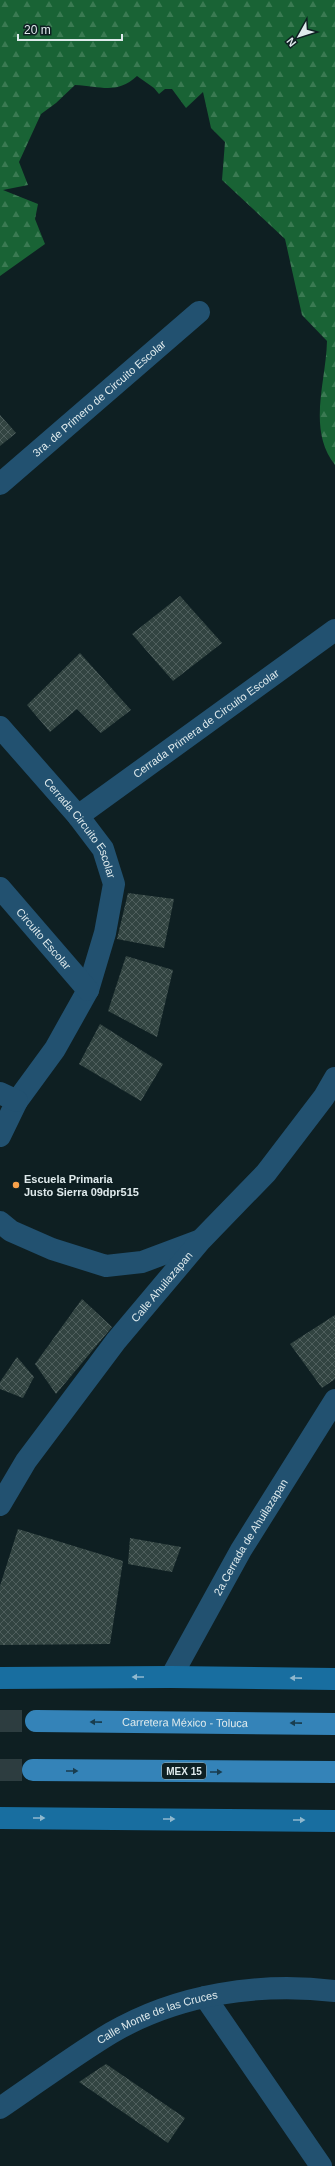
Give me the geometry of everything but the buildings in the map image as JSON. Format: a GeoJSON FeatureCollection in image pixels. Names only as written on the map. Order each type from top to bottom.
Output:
{"type":"FeatureCollection","features":[{"type":"Feature","properties":{"kind":"main road","name":"Carretera México - Toluca"},"geometry":{"type":"LineString","coordinates":[[36,1721],[335,1724]]}},
{"type":"Feature","properties":{"kind":"main road","name":"MEX 15"},"geometry":{"type":"LineString","coordinates":[[33,1770],[335,1772]]}},
{"type":"Feature","properties":{"kind":"street","name":"3ra. de Primero de Circuito Escolar"},"geometry":{"type":"LineString","coordinates":[[0,484],[199,312]]}},
{"type":"Feature","properties":{"kind":"street","name":"Cerrada Primera de Circuito Escolar"},"geometry":{"type":"LineString","coordinates":[[78,816],[335,630]]}},
{"type":"Feature","properties":{"kind":"street","name":"Cerrada Circuito Escolar"},"geometry":{"type":"LineString","coordinates":[[0,727],[78,816],[103,849],[114,884],[105,933],[88,990],[55,1049],[9,1097],[0,1136]]}},
{"type":"Feature","properties":{"kind":"street","name":"Circuito Escolar"},"geometry":{"type":"LineString","coordinates":[[0,888],[88,990]]}},
{"type":"Feature","properties":{"kind":"street","name":"Calle Ahuilazapan"},"geometry":{"type":"LineString","coordinates":[[0,1505],[26,1461],[116,1341],[201,1240],[266,1173],[324,1097],[335,1078]]}},
{"type":"Feature","properties":{"kind":"street"},"geometry":{"type":"LineString","coordinates":[[0,1222],[11,1231],[52,1249],[106,1266],[142,1262],[201,1240]]}},
{"type":"Feature","properties":{"kind":"street","name":"2a.Cerrada de Ahuilazapan"},"geometry":{"type":"LineString","coordinates":[[171,1677],[241,1550],[335,1400]]}},
{"type":"Feature","properties":{"kind":"street"},"geometry":{"type":"LineString","coordinates":[[0,1678],[171,1677],[335,1679]]}},
{"type":"Feature","properties":{"kind":"street"},"geometry":{"type":"LineString","coordinates":[[0,1818],[335,1821]]}},
{"type":"Feature","properties":{"kind":"street","name":"Calle Monte de las Cruces"},"geometry":{"type":"LineString","coordinates":[[0,2108],[112,2033],[164,2009],[205,1997],[265,1988],[335,1991]]}},
{"type":"Feature","properties":{"kind":"street"},"geometry":{"type":"LineString","coordinates":[[205,1997],[321,2166]]}},
{"type":"Feature","properties":{"kind":"green space"},"geometry":{"type":"Polygon","coordinates":[[[0,0],[335,0],[335,465],[327,451],[322,436],[320,421],[320,405],[327,341],[302,315],[285,239],[222,180],[225,142],[211,128],[203,92],[186,108],[172,89],[165,89],[159,94],[154,88],[137,76],[122,86],[101,88],[75,85],[56,103],[41,114],[19,162],[28,185],[3,190],[38,204],[35,219],[45,244],[0,276],[0,0]]]}},
{"type":"Feature","properties":{"kind":"tunnel"},"geometry":{"type":"LineString","coordinates":[[0,1721],[36,1721]]}},
{"type":"Feature","properties":{"kind":"tunnel"},"geometry":{"type":"LineString","coordinates":[[0,1770],[33,1770]]}},
{"type":"Feature","properties":{"kind":"place","name":"Escuela Primaria Justo Sierra 09dpr515"},"geometry":{"type":"Point","coordinates":[16,1185]}}]}
